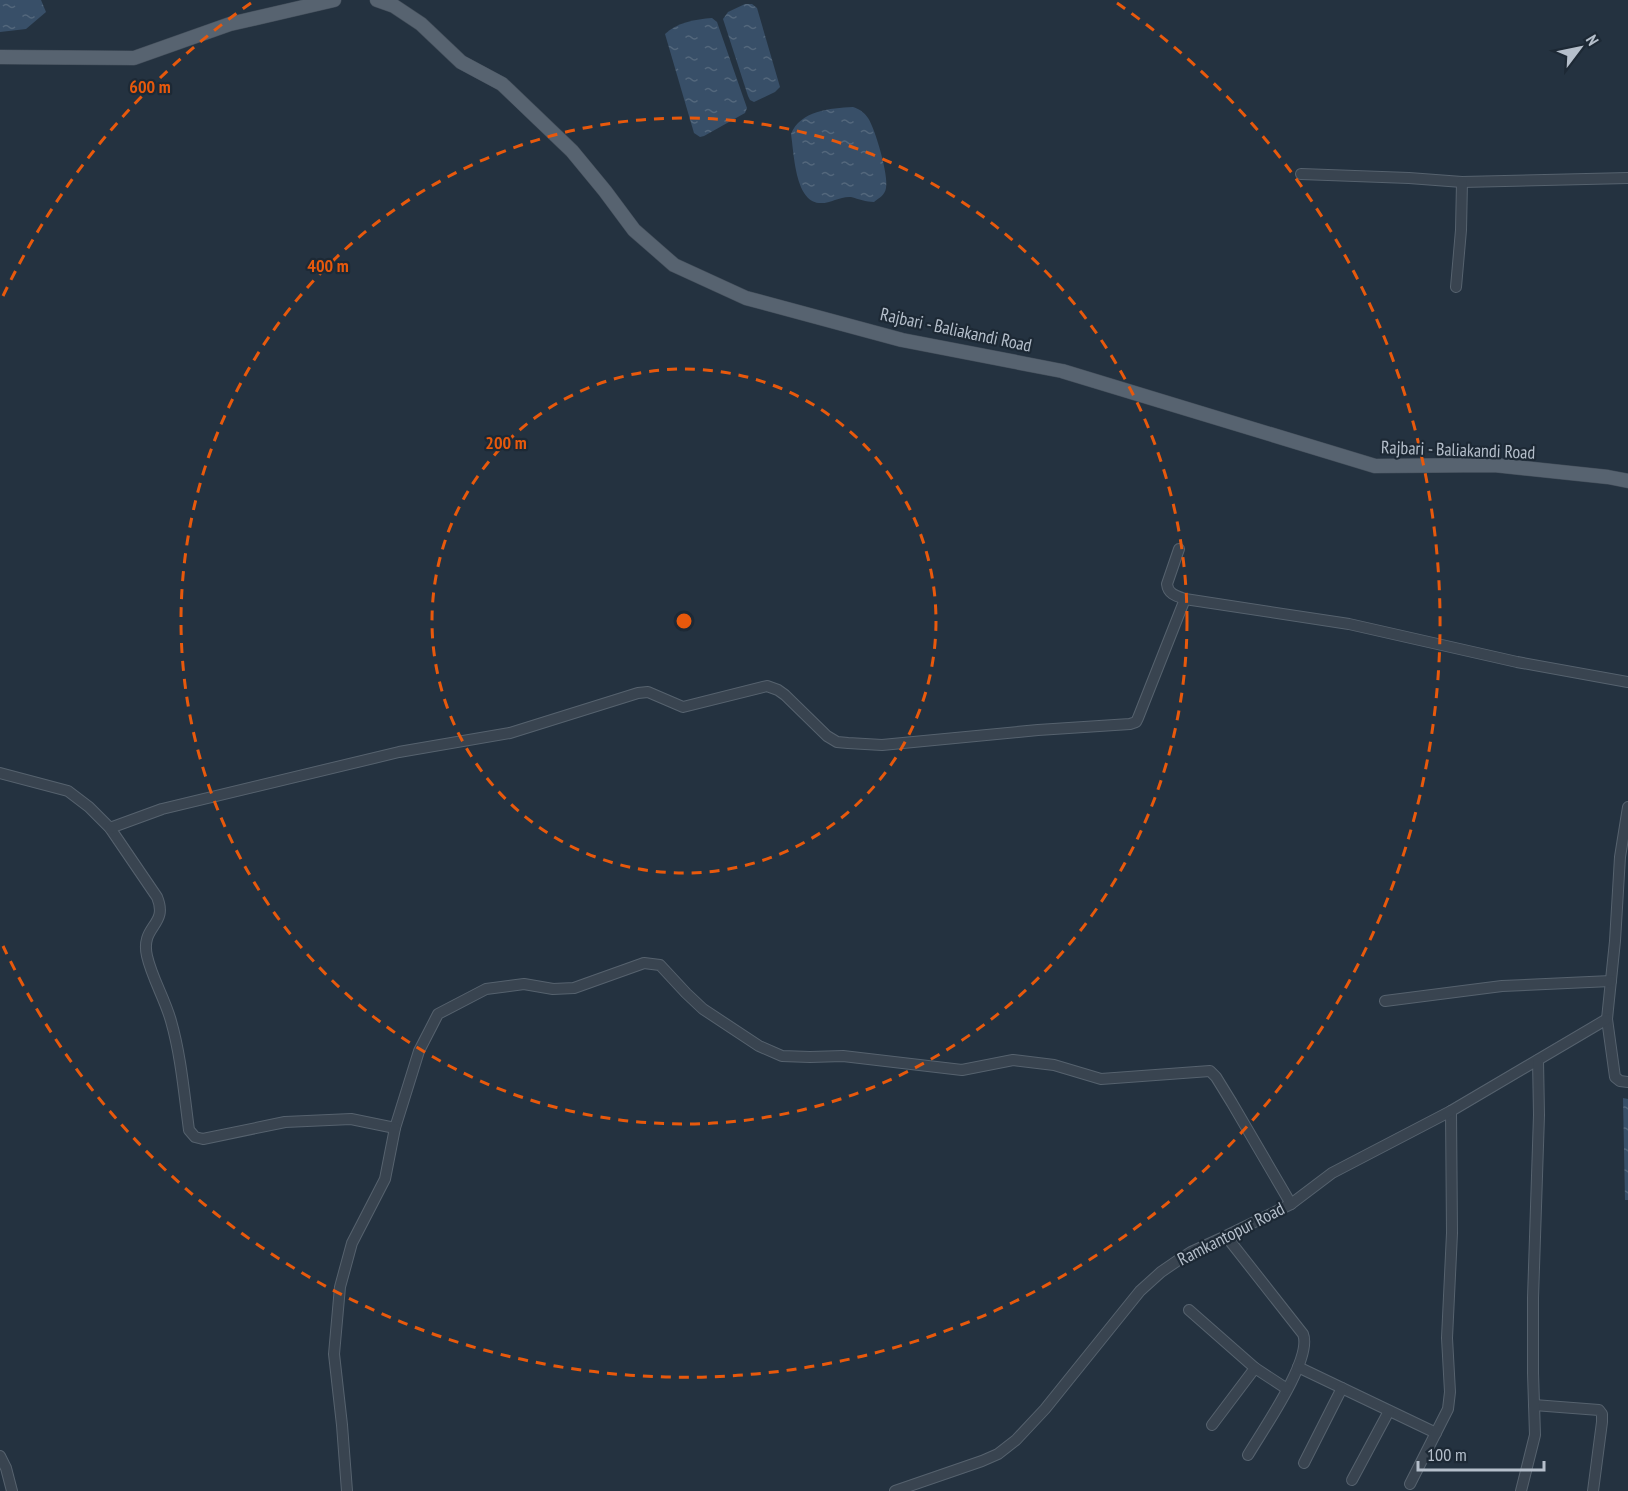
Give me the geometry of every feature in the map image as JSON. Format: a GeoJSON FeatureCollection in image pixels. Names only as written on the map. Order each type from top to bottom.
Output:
{"type":"FeatureCollection","features":[{"type":"Feature","properties":{"kind":"main road"},"geometry":{"type":"LineString","coordinates":[[0,57],[134,58],[230,24],[334,0]]}},
{"type":"Feature","properties":{"kind":"main road","name":"Rajbari - Baliakandi Road"},"geometry":{"type":"LineString","coordinates":[[377,0],[394,6],[421,24],[461,62],[502,84],[572,151],[634,230],[674,265],[746,298],[902,340],[1062,371],[1375,466],[1494,465],[1608,477],[1628,482]]}},
{"type":"Feature","properties":{"kind":"street"},"geometry":{"type":"LineString","coordinates":[[1301,174],[1462,182],[1628,178]]}},
{"type":"Feature","properties":{"kind":"street"},"geometry":{"type":"LineString","coordinates":[[1456,287],[1462,182]]}},
{"type":"Feature","properties":{"kind":"street"},"geometry":{"type":"LineString","coordinates":[[1179,549],[1167,589],[1185,599],[1349,624],[1516,662],[1628,682]]}},
{"type":"Feature","properties":{"kind":"street"},"geometry":{"type":"LineString","coordinates":[[110,828],[162,808],[399,753],[510,733],[638,693],[648,692],[683,707],[767,686],[785,695],[827,736],[837,742],[848,743],[882,745],[1130,724],[1136,722],[1138,718],[1185,599]]}},
{"type":"Feature","properties":{"kind":"street"},"geometry":{"type":"LineString","coordinates":[[0,773],[68,791],[89,807],[110,828],[157,897],[160,904],[160,917],[147,934],[145,943],[147,957],[171,1020],[182,1073],[189,1130],[195,1137],[203,1139],[285,1122],[351,1119],[395,1128]]}},
{"type":"Feature","properties":{"kind":"street"},"geometry":{"type":"LineString","coordinates":[[1628,807],[1620,856],[1607,1019],[1615,1077],[1620,1081],[1628,1082]]}},
{"type":"Feature","properties":{"kind":"street"},"geometry":{"type":"LineString","coordinates":[[347,1491],[334,1354],[340,1287],[352,1243],[385,1179],[395,1128],[419,1051],[438,1014],[486,989],[524,984],[553,989],[574,988],[644,963],[651,963],[660,965],[703,1009],[759,1046],[782,1056],[810,1058],[843,1056],[962,1070],[1013,1060],[1054,1065],[1101,1079],[1210,1071],[1232,1103],[1291,1204]]}},
{"type":"Feature","properties":{"kind":"street"},"geometry":{"type":"LineString","coordinates":[[1385,1001],[1502,986],[1611,981]]}},
{"type":"Feature","properties":{"kind":"street","name":"Ramkantopur Road"},"geometry":{"type":"LineString","coordinates":[[895,1491],[982,1461],[998,1454],[1016,1440],[1045,1409],[1140,1291],[1180,1259],[1291,1204],[1332,1173],[1451,1112],[1607,1019]]}},
{"type":"Feature","properties":{"kind":"street"},"geometry":{"type":"LineString","coordinates":[[1521,1491],[1535,1435],[1533,1298],[1539,1115],[1538,1060]]}},
{"type":"Feature","properties":{"kind":"street"},"geometry":{"type":"LineString","coordinates":[[1410,1484],[1448,1410],[1450,1392],[1448,1338],[1452,1233],[1451,1112]]}},
{"type":"Feature","properties":{"kind":"street"},"geometry":{"type":"LineString","coordinates":[[1226,1236],[1306,1340],[1299,1366],[1248,1455]]}},
{"type":"Feature","properties":{"kind":"street"},"geometry":{"type":"LineString","coordinates":[[1190,1310],[1255,1368],[1287,1389]]}},
{"type":"Feature","properties":{"kind":"street"},"geometry":{"type":"LineString","coordinates":[[1299,1366],[1436,1433]]}},
{"type":"Feature","properties":{"kind":"street"},"geometry":{"type":"LineString","coordinates":[[1212,1425],[1255,1368]]}},
{"type":"Feature","properties":{"kind":"street"},"geometry":{"type":"LineString","coordinates":[[1304,1463],[1342,1388]]}},
{"type":"Feature","properties":{"kind":"street"},"geometry":{"type":"LineString","coordinates":[[1534,1405],[1599,1410],[1602,1414],[1593,1491]]}},
{"type":"Feature","properties":{"kind":"street"},"geometry":{"type":"LineString","coordinates":[[1352,1480],[1389,1411]]}},
{"type":"Feature","properties":{"kind":"street"},"geometry":{"type":"LineString","coordinates":[[0,1456],[12,1491]]}},
{"type":"Feature","properties":{"kind":"water"},"geometry":{"type":"Polygon","coordinates":[[[0,0],[41,0],[46,12],[26,29],[0,32],[0,0]]]}},
{"type":"Feature","properties":{"kind":"water"},"geometry":{"type":"Polygon","coordinates":[[[745,4],[752,4],[757,8],[780,87],[775,92],[754,102],[748,96],[723,19],[728,12],[745,4]]]}},
{"type":"Feature","properties":{"kind":"water"},"geometry":{"type":"Polygon","coordinates":[[[712,18],[717,22],[747,108],[745,113],[700,137],[694,133],[665,34],[687,22],[712,18]]]}},
{"type":"Feature","properties":{"kind":"water"},"geometry":{"type":"Polygon","coordinates":[[[853,107],[861,111],[871,123],[881,152],[886,182],[885,190],[882,196],[874,202],[851,197],[823,203],[811,200],[800,185],[791,134],[801,120],[817,112],[853,107]]]}},
{"type":"Feature","properties":{"kind":"water"},"geometry":{"type":"Polygon","coordinates":[[[1623,1098],[1628,1099],[1628,1200],[1625,1200],[1623,1098]]]}}]}
